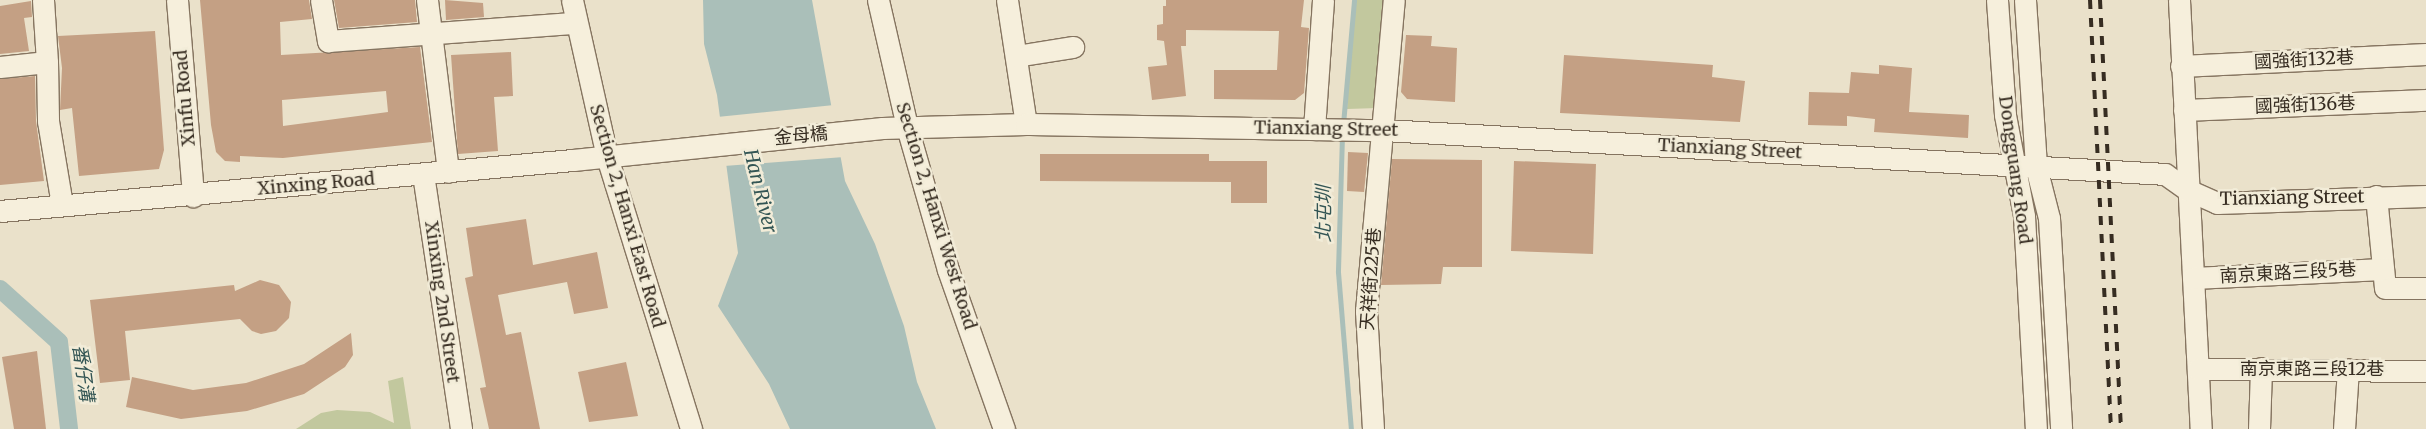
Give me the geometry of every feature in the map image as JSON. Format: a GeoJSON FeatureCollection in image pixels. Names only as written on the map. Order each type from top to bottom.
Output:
{"type":"FeatureCollection","features":[{"type":"Feature","properties":{"kind":"street"},"geometry":{"type":"LineString","coordinates":[[43,0],[48,120],[62,205]]}},
{"type":"Feature","properties":{"kind":"street","name":"Xinfu Road"},"geometry":{"type":"LineString","coordinates":[[177,0],[193,196]]}},
{"type":"Feature","properties":{"kind":"street"},"geometry":{"type":"LineString","coordinates":[[321,0],[328,41],[429,32],[575,23]]}},
{"type":"Feature","properties":{"kind":"street"},"geometry":{"type":"LineString","coordinates":[[426,0],[448,172]]}},
{"type":"Feature","properties":{"kind":"street","name":"Section 2, Hanxi East Road"},"geometry":{"type":"LineString","coordinates":[[572,0],[575,23],[607,157],[692,429]]}},
{"type":"Feature","properties":{"kind":"street","name":"Section 2, Hanxi West Road"},"geometry":{"type":"LineString","coordinates":[[878,0],[907,127],[948,270],[1004,429]]}},
{"type":"Feature","properties":{"kind":"street"},"geometry":{"type":"LineString","coordinates":[[1007,0],[1026,124]]}},
{"type":"Feature","properties":{"kind":"street"},"geometry":{"type":"LineString","coordinates":[[1314,129],[1323,0]]}},
{"type":"Feature","properties":{"kind":"street","name":"天祥街225巷"},"geometry":{"type":"LineString","coordinates":[[1372,429],[1366,311],[1384,130],[1394,0]]}},
{"type":"Feature","properties":{"kind":"street","name":"Dongguang Road"},"geometry":{"type":"LineString","coordinates":[[1997,0],[2005,115],[2024,216],[2036,429]]}},
{"type":"Feature","properties":{"kind":"street","name":"Dongguang Road"},"geometry":{"type":"LineString","coordinates":[[2024,0],[2036,167],[2049,218],[2061,429]]}},
{"type":"Feature","properties":{"kind":"street"},"geometry":{"type":"LineString","coordinates":[[2179,0],[2201,429]]}},
{"type":"Feature","properties":{"kind":"street"},"geometry":{"type":"LineString","coordinates":[[1016,56],[1073,47]]}},
{"type":"Feature","properties":{"kind":"street","name":"國強街132巷"},"geometry":{"type":"LineString","coordinates":[[2181,66],[2426,54]]}},
{"type":"Feature","properties":{"kind":"street"},"geometry":{"type":"LineString","coordinates":[[0,66],[47,62]]}},
{"type":"Feature","properties":{"kind":"street","name":"國強街136巷"},"geometry":{"type":"LineString","coordinates":[[2184,110],[2426,100]]}},
{"type":"Feature","properties":{"kind":"street","name":"Tianxiang Street"},"geometry":{"type":"LineString","coordinates":[[882,128],[1026,124],[1384,130],[2165,174],[2188,190],[2217,203],[2376,196],[2426,196]]}},
{"type":"Feature","properties":{"kind":"street","name":"金母橋"},"geometry":{"type":"LineString","coordinates":[[632,154],[882,128]]}},
{"type":"Feature","properties":{"kind":"street","name":"Xinxing Road"},"geometry":{"type":"LineString","coordinates":[[0,210],[193,196],[632,154]]}},
{"type":"Feature","properties":{"kind":"street","name":"Xinxing 2nd Street"},"geometry":{"type":"LineString","coordinates":[[423,174],[461,429]]}},
{"type":"Feature","properties":{"kind":"street"},"geometry":{"type":"LineString","coordinates":[[2376,196],[2385,288],[2426,288]]}},
{"type":"Feature","properties":{"kind":"street","name":"南京東路三段5巷"},"geometry":{"type":"LineString","coordinates":[[2194,278],[2383,269]]}},
{"type":"Feature","properties":{"kind":"street"},"geometry":{"type":"LineString","coordinates":[[2259,429],[2261,368]]}},
{"type":"Feature","properties":{"kind":"street","name":"南京東路三段12巷"},"geometry":{"type":"LineString","coordinates":[[2198,369],[2261,368],[2426,371]]}},
{"type":"Feature","properties":{"kind":"street"},"geometry":{"type":"LineString","coordinates":[[2344,429],[2348,369]]}},
{"type":"Feature","properties":{"kind":"green space"},"geometry":{"type":"Polygon","coordinates":[[[1353,0],[1386,0],[1378,108],[1347,109],[1353,0]]]}},
{"type":"Feature","properties":{"kind":"green space"},"geometry":{"type":"Polygon","coordinates":[[[403,377],[411,429],[296,429],[321,413],[337,410],[370,412],[394,423],[388,381],[403,377]]]}},
{"type":"Feature","properties":{"kind":"water","name":"Han River"},"geometry":{"type":"Polygon","coordinates":[[[703,0],[812,0],[845,181],[875,244],[904,326],[917,382],[936,429],[790,429],[769,384],[718,306],[738,253],[717,95],[704,44],[703,0]]]}},
{"type":"Feature","properties":{"kind":"pier"},"geometry":{"type":"Polygon","coordinates":[[[834,105],[844,157],[724,166],[717,117],[834,105]]]}},
{"type":"Feature","properties":{"kind":"building"},"geometry":{"type":"Polygon","coordinates":[[[200,0],[309,0],[312,19],[280,22],[281,55],[420,47],[432,142],[283,158],[240,156],[240,162],[225,161],[216,152],[211,125],[200,0]],[[386,91],[282,100],[283,126],[388,112],[386,91]]]}},
{"type":"Feature","properties":{"kind":"building"},"geometry":{"type":"Polygon","coordinates":[[[334,0],[415,0],[417,22],[339,28],[334,0]]]}},
{"type":"Feature","properties":{"kind":"building"},"geometry":{"type":"Polygon","coordinates":[[[445,0],[483,3],[484,17],[446,20],[445,0]]]}},
{"type":"Feature","properties":{"kind":"building"},"geometry":{"type":"Polygon","coordinates":[[[1166,0],[1304,0],[1301,27],[1309,28],[1304,93],[1295,100],[1214,99],[1214,70],[1277,70],[1279,31],[1186,30],[1186,46],[1181,46],[1186,96],[1152,100],[1148,67],[1167,65],[1164,41],[1157,40],[1157,25],[1163,24],[1163,6],[1166,6],[1166,0]]]}},
{"type":"Feature","properties":{"kind":"building"},"geometry":{"type":"Polygon","coordinates":[[[31,1],[32,17],[24,18],[29,51],[0,54],[0,6],[31,1]]]}},
{"type":"Feature","properties":{"kind":"building"},"geometry":{"type":"Polygon","coordinates":[[[155,31],[164,150],[159,169],[79,176],[72,108],[60,110],[62,68],[58,36],[155,31]]]}},
{"type":"Feature","properties":{"kind":"building"},"geometry":{"type":"Polygon","coordinates":[[[1406,35],[1432,36],[1431,46],[1457,48],[1455,102],[1407,99],[1401,92],[1406,35]]]}},
{"type":"Feature","properties":{"kind":"building"},"geometry":{"type":"Polygon","coordinates":[[[511,52],[513,96],[494,97],[498,151],[458,154],[451,55],[511,52]]]}},
{"type":"Feature","properties":{"kind":"building"},"geometry":{"type":"Polygon","coordinates":[[[1564,55],[1713,65],[1712,77],[1745,81],[1740,122],[1560,113],[1564,55]]]}},
{"type":"Feature","properties":{"kind":"building"},"geometry":{"type":"Polygon","coordinates":[[[1879,65],[1912,68],[1909,112],[1969,115],[1968,138],[1874,132],[1875,119],[1847,116],[1847,126],[1808,125],[1809,92],[1849,93],[1851,72],[1879,74],[1879,65]]]}},
{"type":"Feature","properties":{"kind":"building"},"geometry":{"type":"Polygon","coordinates":[[[35,76],[36,121],[44,181],[0,185],[0,79],[35,76]]]}},
{"type":"Feature","properties":{"kind":"building"},"geometry":{"type":"Polygon","coordinates":[[[1348,152],[1368,153],[1364,192],[1347,191],[1348,152]]]}},
{"type":"Feature","properties":{"kind":"building"},"geometry":{"type":"Polygon","coordinates":[[[1040,154],[1209,154],[1209,161],[1267,161],[1267,203],[1231,203],[1231,182],[1040,181],[1040,154]]]}},
{"type":"Feature","properties":{"kind":"building"},"geometry":{"type":"Polygon","coordinates":[[[1392,159],[1482,160],[1482,267],[1443,267],[1441,284],[1381,285],[1392,159]]]}},
{"type":"Feature","properties":{"kind":"building"},"geometry":{"type":"Polygon","coordinates":[[[1514,161],[1596,164],[1593,254],[1511,251],[1514,161]]]}},
{"type":"Feature","properties":{"kind":"building"},"geometry":{"type":"Polygon","coordinates":[[[526,219],[533,265],[597,252],[608,308],[574,314],[567,282],[498,295],[506,335],[521,332],[540,429],[489,429],[480,388],[486,387],[465,278],[473,276],[466,228],[526,219]]]}},
{"type":"Feature","properties":{"kind":"building"},"geometry":{"type":"Polygon","coordinates":[[[260,280],[279,285],[291,302],[289,318],[276,331],[261,334],[252,331],[240,319],[125,331],[130,380],[100,383],[90,300],[234,285],[235,291],[260,280]]]}},
{"type":"Feature","properties":{"kind":"building"},"geometry":{"type":"Polygon","coordinates":[[[351,333],[353,355],[345,367],[304,394],[247,411],[181,419],[126,407],[132,377],[193,390],[246,383],[304,364],[351,333]]]}},
{"type":"Feature","properties":{"kind":"building"},"geometry":{"type":"Polygon","coordinates":[[[37,351],[46,429],[14,429],[2,357],[37,351]]]}},
{"type":"Feature","properties":{"kind":"building"},"geometry":{"type":"Polygon","coordinates":[[[626,362],[638,416],[589,422],[578,372],[626,362]]]}},
{"type":"Feature","properties":{"kind":"waterway","name":"北屯圳"},"geometry":{"type":"LineString","coordinates":[[1343,124],[1354,0]]}},
{"type":"Feature","properties":{"kind":"waterway","name":"北屯圳"},"geometry":{"type":"LineString","coordinates":[[1342,135],[1338,272],[1351,429]]}},
{"type":"Feature","properties":{"kind":"waterway","name":"番仔溝"},"geometry":{"type":"LineString","coordinates":[[0,289],[59,342],[69,429]]}},
{"type":"Feature","properties":{"kind":"railway"},"geometry":{"type":"LineString","coordinates":[[2090,0],[2111,429]]}},
{"type":"Feature","properties":{"kind":"railway"},"geometry":{"type":"LineString","coordinates":[[2100,0],[2121,429]]}}]}
